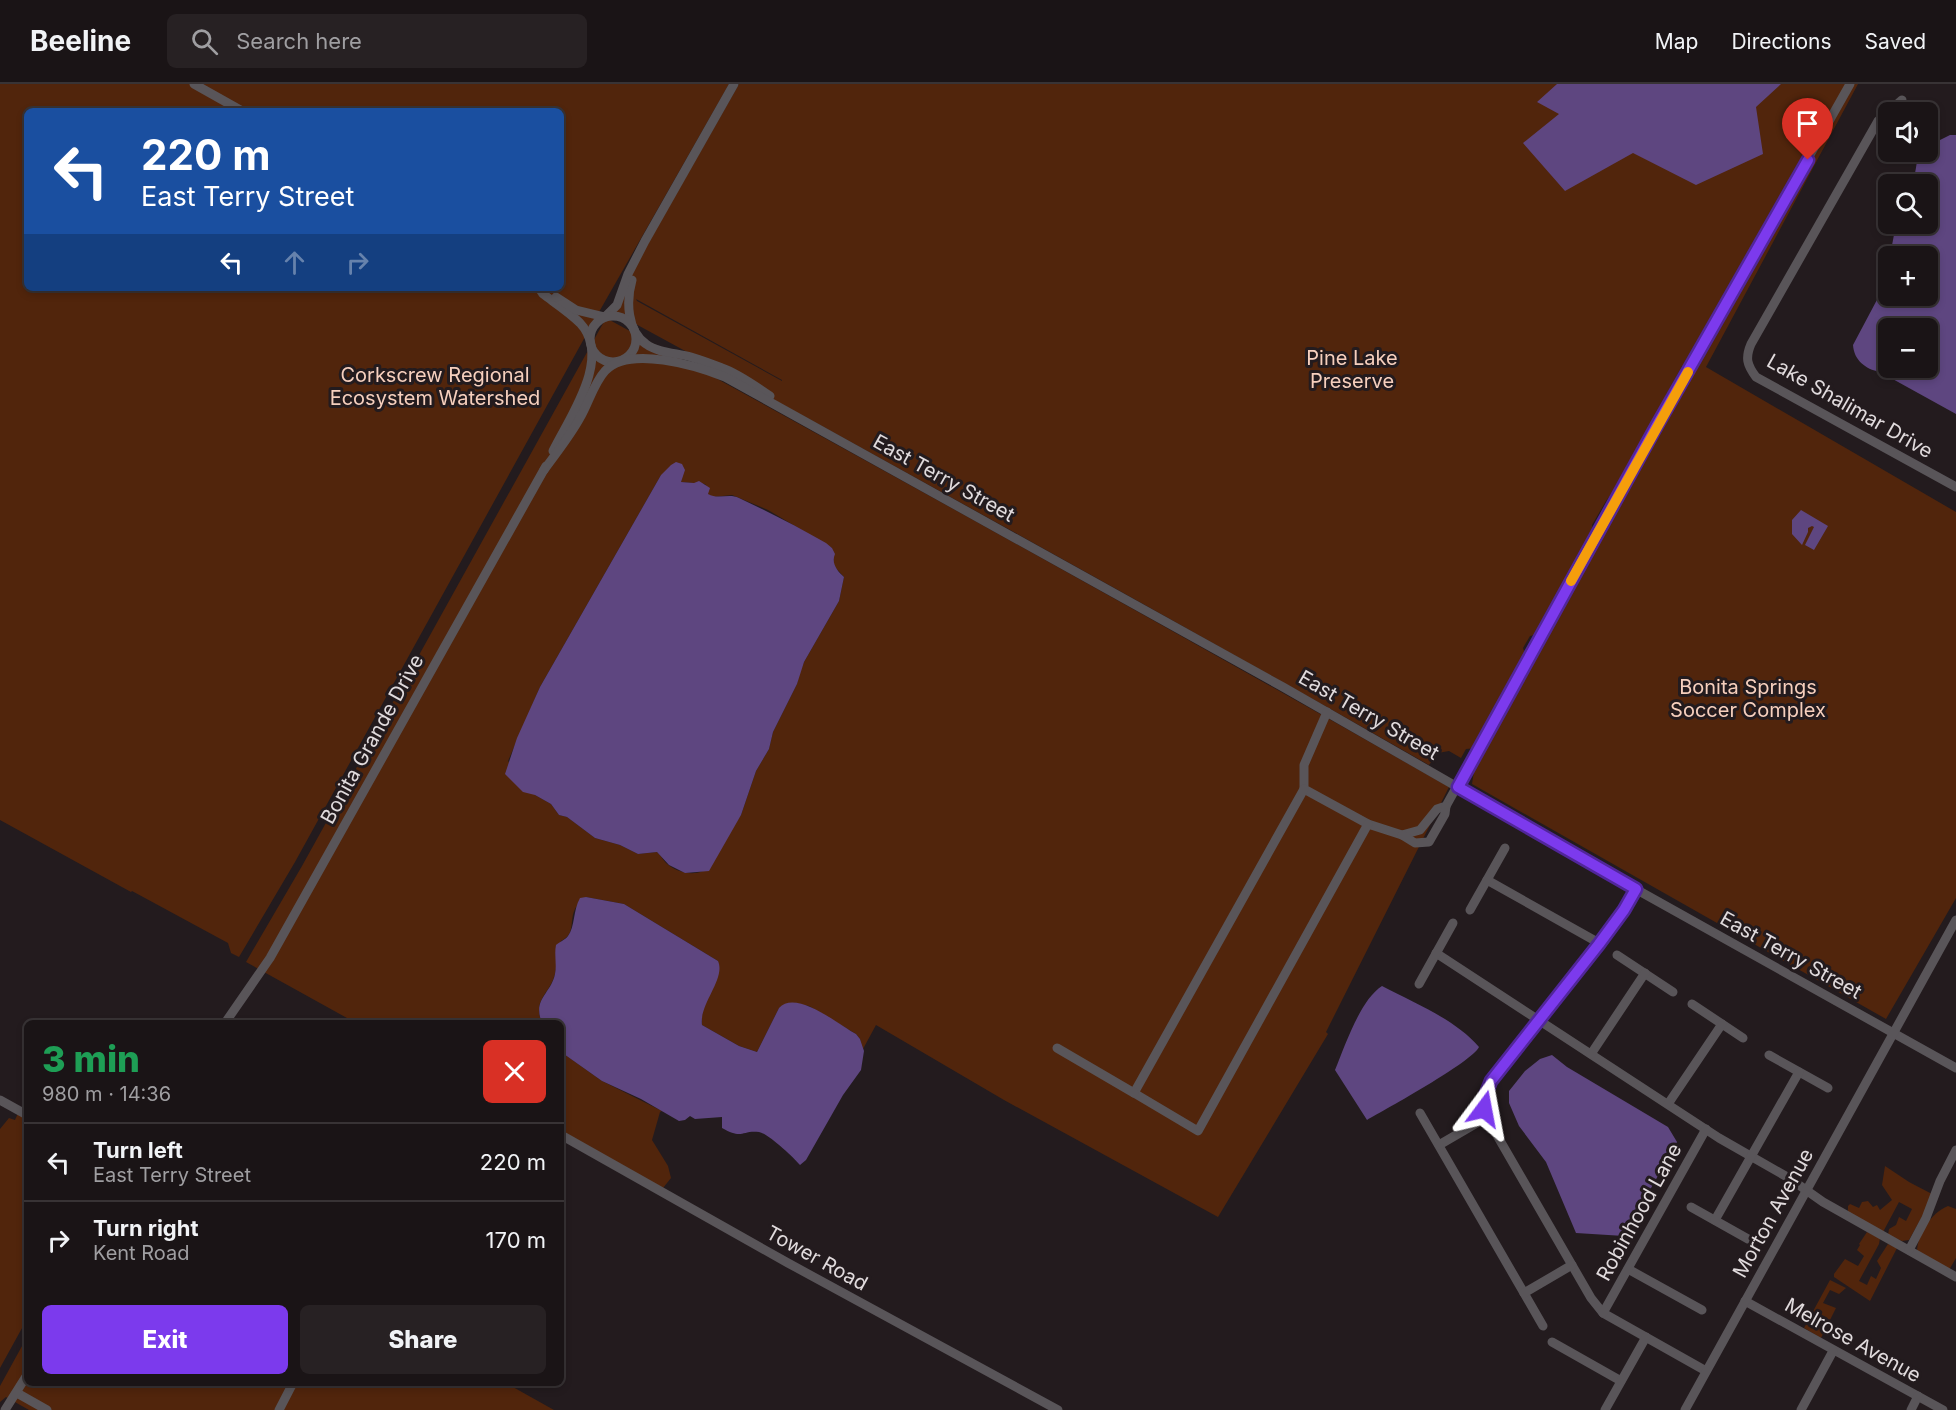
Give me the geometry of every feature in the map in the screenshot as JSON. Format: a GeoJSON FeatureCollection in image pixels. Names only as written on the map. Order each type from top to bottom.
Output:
{"type":"FeatureCollection","features":[{"type":"Feature","properties":{"kind":"street"},"geometry":{"type":"LineString","coordinates":[[194,84],[237,108]]}},
{"type":"Feature","properties":{"kind":"street"},"geometry":{"type":"LineString","coordinates":[[590,340],[594,327],[617,305],[628,274],[647,236],[734,84]]}},
{"type":"Feature","properties":{"kind":"street"},"geometry":{"type":"LineString","coordinates":[[1304,789],[1368,824],[1402,835],[1417,843],[1429,842],[1445,814],[1446,806],[1656,427],[1850,84]]}},
{"type":"Feature","properties":{"kind":"street","name":"Lake Shalimar Drive"},"geometry":{"type":"LineString","coordinates":[[1902,100],[1878,121],[1858,154],[1751,344],[1747,352],[1747,362],[1756,377],[1956,487]]}},
{"type":"Feature","properties":{"kind":"street"},"geometry":{"type":"LineString","coordinates":[[542,291],[581,324],[595,353],[611,362],[621,361],[629,356],[636,339],[630,316],[629,290],[635,271],[646,252],[647,236]]}},
{"type":"Feature","properties":{"kind":"street"},"geometry":{"type":"LineString","coordinates":[[545,291],[576,310],[624,319],[634,329]]}},
{"type":"Feature","properties":{"kind":"street","name":"East Terry Street"},"geometry":{"type":"LineString","coordinates":[[634,329],[644,343],[651,347],[691,357],[725,369],[824,432]]}},
{"type":"Feature","properties":{"kind":"street","name":"Bonita Grande Drive"},"geometry":{"type":"LineString","coordinates":[[227,1020],[270,958],[544,470],[586,386],[591,361],[590,340]]}},
{"type":"Feature","properties":{"kind":"street","name":"East Terry Street"},"geometry":{"type":"LineString","coordinates":[[621,361],[652,359],[706,370],[725,377],[1327,712],[1636,889],[1956,1068]]}},
{"type":"Feature","properties":{"kind":"street","name":"Bonita Grande Drive"},"geometry":{"type":"LineString","coordinates":[[544,470],[573,430],[605,370],[621,361]]}},
{"type":"Feature","properties":{"kind":"street"},"geometry":{"type":"LineString","coordinates":[[1134,1093],[1304,789],[1304,765],[1327,712]]}},
{"type":"Feature","properties":{"kind":"street"},"geometry":{"type":"LineString","coordinates":[[1402,835],[1420,830],[1437,809],[1446,806]]}},
{"type":"Feature","properties":{"kind":"street"},"geometry":{"type":"LineString","coordinates":[[1057,1048],[1198,1131],[1368,824]]}},
{"type":"Feature","properties":{"kind":"street"},"geometry":{"type":"LineString","coordinates":[[1414,831],[1417,843]]}},
{"type":"Feature","properties":{"kind":"street"},"geometry":{"type":"LineString","coordinates":[[1470,910],[1505,848]]}},
{"type":"Feature","properties":{"kind":"street"},"geometry":{"type":"LineString","coordinates":[[1487,880],[1599,944]]}},
{"type":"Feature","properties":{"kind":"street"},"geometry":{"type":"LineString","coordinates":[[1636,889],[1599,944],[1491,1081],[1484,1099],[1487,1116],[1591,1298],[1603,1312],[1706,1371]]}},
{"type":"Feature","properties":{"kind":"street","name":"Morton Avenue"},"geometry":{"type":"LineString","coordinates":[[1685,1410],[1956,920]]}},
{"type":"Feature","properties":{"kind":"street"},"geometry":{"type":"LineString","coordinates":[[1419,984],[1452,923]]}},
{"type":"Feature","properties":{"kind":"street"},"geometry":{"type":"LineString","coordinates":[[1436,953],[1706,1129],[1789,1178],[1805,1192],[1956,1277]]}},
{"type":"Feature","properties":{"kind":"street"},"geometry":{"type":"LineString","coordinates":[[1617,955],[1673,992]]}},
{"type":"Feature","properties":{"kind":"street"},"geometry":{"type":"LineString","coordinates":[[1591,1054],[1645,974]]}},
{"type":"Feature","properties":{"kind":"street"},"geometry":{"type":"LineString","coordinates":[[1692,1004],[1743,1038]]}},
{"type":"Feature","properties":{"kind":"street"},"geometry":{"type":"LineString","coordinates":[[1668,1104],[1722,1024]]}},
{"type":"Feature","properties":{"kind":"street"},"geometry":{"type":"LineString","coordinates":[[1769,1056],[1828,1088]]}},
{"type":"Feature","properties":{"kind":"street"},"geometry":{"type":"LineString","coordinates":[[1715,1220],[1799,1072]]}},
{"type":"Feature","properties":{"kind":"street"},"geometry":{"type":"LineString","coordinates":[[0,1100],[24,1113]]}},
{"type":"Feature","properties":{"kind":"street"},"geometry":{"type":"LineString","coordinates":[[1420,1113],[1543,1326]]}},
{"type":"Feature","properties":{"kind":"street"},"geometry":{"type":"LineString","coordinates":[[1439,1145],[1487,1116]]}},
{"type":"Feature","properties":{"kind":"street","name":"Robinhood Lane"},"geometry":{"type":"LineString","coordinates":[[1603,1312],[1706,1129]]}},
{"type":"Feature","properties":{"kind":"street","name":"Tower Road"},"geometry":{"type":"LineString","coordinates":[[564,1137],[777,1257],[1058,1410]]}},
{"type":"Feature","properties":{"kind":"street"},"geometry":{"type":"LineString","coordinates":[[1909,1250],[1956,1150]]}},
{"type":"Feature","properties":{"kind":"street"},"geometry":{"type":"LineString","coordinates":[[1691,1207],[1748,1239]]}},
{"type":"Feature","properties":{"kind":"street"},"geometry":{"type":"LineString","coordinates":[[1524,1293],[1572,1265]]}},
{"type":"Feature","properties":{"kind":"street"},"geometry":{"type":"LineString","coordinates":[[1628,1269],[1702,1310]]}},
{"type":"Feature","properties":{"kind":"street","name":"Melrose Avenue"},"geometry":{"type":"LineString","coordinates":[[1745,1301],[1943,1410]]}},
{"type":"Feature","properties":{"kind":"street"},"geometry":{"type":"LineString","coordinates":[[1605,1410],[1646,1337]]}},
{"type":"Feature","properties":{"kind":"street"},"geometry":{"type":"LineString","coordinates":[[1552,1342],[1621,1381]]}},
{"type":"Feature","properties":{"kind":"street"},"geometry":{"type":"LineString","coordinates":[[1801,1410],[1833,1351]]}},
{"type":"Feature","properties":{"kind":"street"},"geometry":{"type":"LineString","coordinates":[[5,1410],[24,1380]]}},
{"type":"Feature","properties":{"kind":"street"},"geometry":{"type":"LineString","coordinates":[[279,1410],[291,1386]]}},
{"type":"Feature","properties":{"kind":"street"},"geometry":{"type":"LineString","coordinates":[[17,1393],[46,1410]]}},
{"type":"Feature","properties":{"kind":"street"},"geometry":{"type":"LineString","coordinates":[[1911,1410],[1918,1396]]}},
{"type":"Feature","properties":{"kind":"green space","name":"Corkscrew Regional Ecosystem Watershed"},"geometry":{"type":"Polygon","coordinates":[[[0,84],[729,84],[591,326],[295,862],[239,957],[231,953],[228,943],[0,820],[0,84]]]}},
{"type":"Feature","properties":{"kind":"green space","name":"Pine Lake Preserve"},"geometry":{"type":"Polygon","coordinates":[[[739,84],[1858,84],[1706,367],[1956,512],[1956,898],[1886,1019],[1472,784],[1474,771],[1541,644],[1697,362],[1689,370],[1682,366],[1666,395],[1667,409],[1627,482],[1614,490],[1592,525],[1594,536],[1543,633],[1530,636],[1523,648],[1526,657],[1476,748],[1466,749],[1461,758],[1449,751],[1438,753],[1429,765],[1021,536],[610,310],[739,84]],[[636,299],[637,301],[782,380],[636,299]]]}},
{"type":"Feature","properties":{"kind":"green space"},"geometry":{"type":"Polygon","coordinates":[[[606,318],[1239,668],[1449,787],[1326,1032],[1328,1034],[1218,1217],[1004,1100],[876,1025],[863,1049],[856,1034],[809,1006],[796,1004],[779,1008],[757,1052],[739,1046],[702,1025],[704,1009],[718,970],[718,961],[624,904],[586,897],[576,908],[569,935],[561,941],[553,981],[540,1003],[541,1020],[351,1020],[246,962],[302,866],[606,318]],[[661,475],[540,687],[508,761],[535,795],[551,804],[559,815],[567,817],[595,838],[620,845],[638,854],[657,852],[674,869],[694,873],[703,871],[741,815],[756,771],[769,749],[773,732],[797,684],[804,662],[839,601],[844,577],[834,566],[832,548],[768,510],[732,495],[713,497],[707,494],[705,484],[681,482],[682,475],[661,475]]]}},
{"type":"Feature","properties":{"kind":"green space"},"geometry":{"type":"Polygon","coordinates":[[[564,1054],[602,1081],[662,1111],[652,1140],[668,1166],[671,1178],[663,1188],[564,1135],[564,1054]]]}},
{"type":"Feature","properties":{"kind":"green space"},"geometry":{"type":"Polygon","coordinates":[[[19,1111],[24,1114],[24,1324],[0,1368],[0,1129],[9,1118],[15,1120],[19,1111]]]}},
{"type":"Feature","properties":{"kind":"green space"},"geometry":{"type":"Polygon","coordinates":[[[1885,1166],[1932,1194],[1909,1240],[1902,1241],[1888,1235],[1889,1229],[1896,1225],[1899,1217],[1906,1221],[1912,1209],[1899,1202],[1883,1232],[1848,1213],[1850,1204],[1859,1208],[1862,1202],[1868,1201],[1873,1207],[1877,1205],[1880,1210],[1892,1200],[1882,1185],[1885,1166]]]}},
{"type":"Feature","properties":{"kind":"green space"},"geometry":{"type":"Polygon","coordinates":[[[1948,1206],[1956,1209],[1956,1258],[1949,1270],[1917,1252],[1919,1238],[1926,1225],[1948,1206]]]}},
{"type":"Feature","properties":{"kind":"green space"},"geometry":{"type":"Polygon","coordinates":[[[1867,1232],[1880,1238],[1859,1281],[1867,1285],[1871,1276],[1876,1279],[1881,1268],[1877,1261],[1888,1244],[1897,1248],[1870,1301],[1834,1277],[1845,1259],[1858,1266],[1864,1256],[1857,1250],[1867,1232]]]}},
{"type":"Feature","properties":{"kind":"green space"},"geometry":{"type":"Polygon","coordinates":[[[1830,1280],[1846,1288],[1839,1294],[1830,1290],[1823,1303],[1836,1308],[1821,1338],[1804,1328],[1830,1280]]]}},
{"type":"Feature","properties":{"kind":"green space"},"geometry":{"type":"Polygon","coordinates":[[[24,1342],[24,1386],[511,1386],[554,1410],[29,1410],[6,1397],[0,1402],[0,1386],[24,1342]]]}},
{"type":"Feature","properties":{"kind":"shaded area"},"geometry":{"type":"Polygon","coordinates":[[[1557,84],[1781,84],[1756,107],[1763,154],[1696,185],[1633,153],[1565,191],[1523,143],[1559,114],[1537,102],[1557,84]]]}},
{"type":"Feature","properties":{"kind":"shaded area"},"geometry":{"type":"Polygon","coordinates":[[[1950,135],[1956,135],[1956,414],[1891,378],[1938,378],[1938,318],[1878,318],[1878,371],[1865,366],[1858,359],[1853,345],[1878,298],[1878,306],[1938,306],[1938,246],[1892,246],[1894,234],[1938,234],[1938,174],[1914,174],[1917,162],[1938,162],[1938,141],[1950,135]]]}},
{"type":"Feature","properties":{"kind":"shaded area"},"geometry":{"type":"Polygon","coordinates":[[[676,462],[682,464],[685,470],[681,482],[699,481],[710,488],[708,494],[712,496],[739,498],[826,543],[835,554],[835,567],[844,577],[839,601],[804,662],[797,684],[773,732],[769,749],[756,771],[741,815],[709,871],[685,873],[669,865],[657,852],[638,854],[620,845],[595,838],[567,817],[559,815],[551,804],[535,795],[523,792],[505,774],[517,738],[540,687],[661,475],[676,462]]]}},
{"type":"Feature","properties":{"kind":"shaded area"},"geometry":{"type":"Polygon","coordinates":[[[1801,510],[1828,526],[1814,550],[1805,545],[1814,527],[1808,528],[1802,545],[1792,534],[1792,520],[1801,510]]]}},
{"type":"Feature","properties":{"kind":"shaded area"},"geometry":{"type":"Polygon","coordinates":[[[586,897],[624,904],[718,961],[716,984],[704,1009],[702,1025],[739,1046],[757,1052],[779,1008],[786,1003],[796,1003],[818,1010],[856,1034],[864,1051],[861,1070],[843,1095],[806,1160],[800,1165],[781,1146],[759,1132],[738,1134],[729,1132],[722,1128],[722,1117],[695,1119],[690,1116],[679,1121],[641,1099],[602,1081],[564,1054],[564,1020],[541,1020],[539,1008],[555,974],[556,945],[568,936],[580,898],[586,897]]]}},
{"type":"Feature","properties":{"kind":"shaded area"},"geometry":{"type":"Polygon","coordinates":[[[1382,986],[1446,1020],[1479,1047],[1445,1074],[1367,1120],[1335,1070],[1360,1012],[1382,986]]]}},
{"type":"Feature","properties":{"kind":"shaded area"},"geometry":{"type":"Polygon","coordinates":[[[1552,1055],[1567,1067],[1668,1127],[1677,1142],[1624,1236],[1576,1233],[1546,1162],[1519,1126],[1509,1103],[1509,1091],[1525,1071],[1540,1059],[1552,1055]]]}},
{"type":"Feature","properties":{"kind":"slow traffic"},"geometry":{"type":"LineString","coordinates":[[1571,581],[1688,372]]}},
{"type":"Feature","properties":{"kind":"route"},"geometry":{"type":"LineString","coordinates":[[1484,1109],[1486,1089],[1491,1081],[1599,944],[1636,889],[1458,787],[1656,427],[1808,160]]}},
{"type":"Feature","properties":{"kind":"park label","name":"Bonita Springs Soccer Complex"},"geometry":{"type":"Point","coordinates":[1748,698]}}]}
